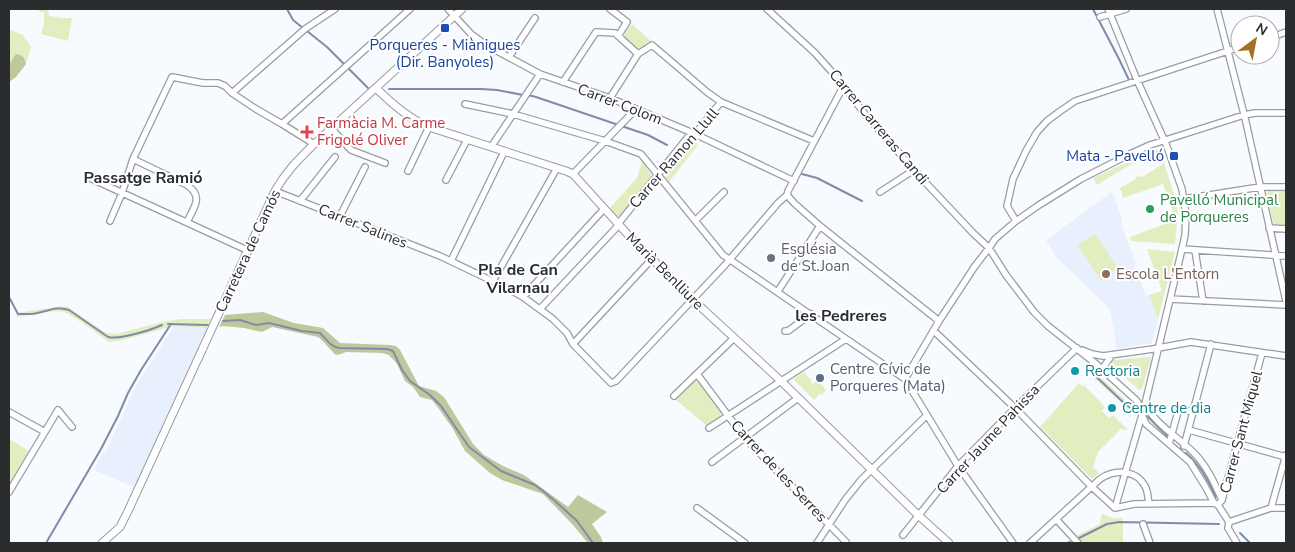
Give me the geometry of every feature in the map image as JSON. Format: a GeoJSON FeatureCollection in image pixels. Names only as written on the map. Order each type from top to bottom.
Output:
{"type":"FeatureCollection","features":[{"type":"Feature","properties":{"kind":"street"},"geometry":{"type":"LineString","coordinates":[[232,93],[305,29],[335,9]]}},
{"type":"Feature","properties":{"kind":"street"},"geometry":{"type":"LineString","coordinates":[[282,124],[410,9]]}},
{"type":"Feature","properties":{"kind":"street","name":"Carrer Colom"},"geometry":{"type":"LineString","coordinates":[[448,9],[471,34],[486,45],[540,74],[610,98],[695,134],[794,181]]}},
{"type":"Feature","properties":{"kind":"street","name":"Carretera de Camós"},"geometry":{"type":"LineString","coordinates":[[102,543],[120,527],[129,509],[283,177],[291,166],[314,144],[462,9]]}},
{"type":"Feature","properties":{"kind":"street"},"geometry":{"type":"LineString","coordinates":[[610,9],[627,22],[618,36]]}},
{"type":"Feature","properties":{"kind":"street","name":"Carrer Carreras Candi"},"geometry":{"type":"LineString","coordinates":[[767,9],[815,53],[868,119],[989,248],[1006,275],[1034,312],[1136,400]]}},
{"type":"Feature","properties":{"kind":"street"},"geometry":{"type":"LineString","coordinates":[[1100,17],[1109,11],[1126,9]]}},
{"type":"Feature","properties":{"kind":"street"},"geometry":{"type":"LineString","coordinates":[[1217,9],[1244,115],[1286,301]]}},
{"type":"Feature","properties":{"kind":"street"},"geometry":{"type":"LineString","coordinates":[[1109,11],[1164,141],[1177,174],[1184,199],[1186,224],[1182,249],[1146,398],[1146,406],[1158,421],[1200,460],[1216,488],[1218,502]]}},
{"type":"Feature","properties":{"kind":"street"},"geometry":{"type":"LineString","coordinates":[[509,57],[535,18]]}},
{"type":"Feature","properties":{"kind":"street"},"geometry":{"type":"LineString","coordinates":[[563,82],[596,32],[615,33],[638,54]]}},
{"type":"Feature","properties":{"kind":"street"},"geometry":{"type":"LineString","coordinates":[[610,98],[638,54],[652,45],[721,102],[814,142]]}},
{"type":"Feature","properties":{"kind":"street"},"geometry":{"type":"LineString","coordinates":[[1016,221],[1007,206],[1013,179],[1037,132],[1047,121],[1075,101],[1230,51]]}},
{"type":"Feature","properties":{"kind":"street"},"geometry":{"type":"LineString","coordinates":[[490,147],[540,74]]}},
{"type":"Feature","properties":{"kind":"street"},"geometry":{"type":"LineString","coordinates":[[110,221],[122,193],[133,159],[172,77],[203,83],[218,83],[226,86],[232,93],[256,109],[314,144]]}},
{"type":"Feature","properties":{"kind":"street"},"geometry":{"type":"LineString","coordinates":[[692,299],[787,195],[844,87]]}},
{"type":"Feature","properties":{"kind":"street","name":"Marià Benlliure"},"geometry":{"type":"LineString","coordinates":[[376,88],[416,121],[429,127],[566,170],[573,174],[618,224],[692,299],[781,381],[949,543]]}},
{"type":"Feature","properties":{"kind":"street","name":"Carrer Ramon Llull"},"geometry":{"type":"LineString","coordinates":[[540,309],[616,228],[688,137],[695,134],[721,102]]}},
{"type":"Feature","properties":{"kind":"street"},"geometry":{"type":"LineString","coordinates":[[465,104],[513,114],[641,154],[723,255],[905,379],[958,466],[1013,543]]}},
{"type":"Feature","properties":{"kind":"street"},"geometry":{"type":"LineString","coordinates":[[573,174],[636,109]]}},
{"type":"Feature","properties":{"kind":"street"},"geometry":{"type":"LineString","coordinates":[[905,379],[939,321],[974,266],[994,239],[1039,204],[1094,172],[1143,148],[1244,115],[1286,113]]}},
{"type":"Feature","properties":{"kind":"street"},"geometry":{"type":"LineString","coordinates":[[408,171],[429,127]]}},
{"type":"Feature","properties":{"kind":"street"},"geometry":{"type":"LineString","coordinates":[[332,129],[351,150],[385,163]]}},
{"type":"Feature","properties":{"kind":"street"},"geometry":{"type":"LineString","coordinates":[[446,180],[467,140]]}},
{"type":"Feature","properties":{"kind":"street"},"geometry":{"type":"LineString","coordinates":[[451,261],[504,152]]}},
{"type":"Feature","properties":{"kind":"street"},"geometry":{"type":"LineString","coordinates":[[300,201],[335,157]]}},
{"type":"Feature","properties":{"kind":"street"},"geometry":{"type":"LineString","coordinates":[[133,159],[194,190],[197,200],[186,222]]}},
{"type":"Feature","properties":{"kind":"street"},"geometry":{"type":"LineString","coordinates":[[340,216],[365,167]]}},
{"type":"Feature","properties":{"kind":"street"},"geometry":{"type":"LineString","coordinates":[[493,281],[558,168]]}},
{"type":"Feature","properties":{"kind":"street"},"geometry":{"type":"LineString","coordinates":[[880,192],[914,170]]}},
{"type":"Feature","properties":{"kind":"street"},"geometry":{"type":"LineString","coordinates":[[90,178],[249,251]]}},
{"type":"Feature","properties":{"kind":"street"},"geometry":{"type":"LineString","coordinates":[[1184,199],[1260,187],[1286,187]]}},
{"type":"Feature","properties":{"kind":"street","name":"Carrer Salines"},"geometry":{"type":"LineString","coordinates":[[275,191],[451,261],[523,297],[553,319],[567,334],[573,344],[611,383],[616,381],[692,299]]}},
{"type":"Feature","properties":{"kind":"street"},"geometry":{"type":"LineString","coordinates":[[696,220],[724,192]]}},
{"type":"Feature","properties":{"kind":"street"},"geometry":{"type":"LineString","coordinates":[[787,195],[820,226],[939,321]]}},
{"type":"Feature","properties":{"kind":"street"},"geometry":{"type":"LineString","coordinates":[[523,297],[604,209]]}},
{"type":"Feature","properties":{"kind":"street"},"geometry":{"type":"LineString","coordinates":[[778,292],[820,226]]}},
{"type":"Feature","properties":{"kind":"street"},"geometry":{"type":"LineString","coordinates":[[1269,228],[1286,229]]}},
{"type":"Feature","properties":{"kind":"street"},"geometry":{"type":"LineString","coordinates":[[1182,249],[1286,256]]}},
{"type":"Feature","properties":{"kind":"street"},"geometry":{"type":"LineString","coordinates":[[1195,250],[1203,301]]}},
{"type":"Feature","properties":{"kind":"street"},"geometry":{"type":"LineString","coordinates":[[573,344],[652,259]]}},
{"type":"Feature","properties":{"kind":"street"},"geometry":{"type":"LineString","coordinates":[[1170,299],[1286,305]]}},
{"type":"Feature","properties":{"kind":"street"},"geometry":{"type":"LineString","coordinates":[[784,331],[788,331],[811,314]]}},
{"type":"Feature","properties":{"kind":"street"},"geometry":{"type":"LineString","coordinates":[[934,331],[1115,508]]}},
{"type":"Feature","properties":{"kind":"street"},"geometry":{"type":"LineString","coordinates":[[674,396],[734,338]]}},
{"type":"Feature","properties":{"kind":"street"},"geometry":{"type":"LineString","coordinates":[[709,428],[846,339]]}},
{"type":"Feature","properties":{"kind":"street"},"geometry":{"type":"LineString","coordinates":[[1077,348],[1103,356],[1191,342],[1286,356]]}},
{"type":"Feature","properties":{"kind":"street"},"geometry":{"type":"LineString","coordinates":[[1181,454],[1211,344]]}},
{"type":"Feature","properties":{"kind":"street","name":"Carrer Jaume Pahissa"},"geometry":{"type":"LineString","coordinates":[[903,535],[958,466],[1014,408],[1077,348]]}},
{"type":"Feature","properties":{"kind":"street","name":"Carrer Sant Miquel"},"geometry":{"type":"LineString","coordinates":[[1218,502],[1237,443],[1262,353]]}},
{"type":"Feature","properties":{"kind":"street"},"geometry":{"type":"LineString","coordinates":[[1102,369],[1112,355]]}},
{"type":"Feature","properties":{"kind":"street","name":"Carrer de les Serres"},"geometry":{"type":"LineString","coordinates":[[697,374],[744,437],[846,542]]}},
{"type":"Feature","properties":{"kind":"street"},"geometry":{"type":"LineString","coordinates":[[712,462],[798,398]]}},
{"type":"Feature","properties":{"kind":"street"},"geometry":{"type":"LineString","coordinates":[[1146,398],[1136,400],[1146,424],[1194,467],[1218,502],[1229,522],[1228,528],[1237,543]]}},
{"type":"Feature","properties":{"kind":"street"},"geometry":{"type":"LineString","coordinates":[[1169,444],[1179,408],[1193,412]]}},
{"type":"Feature","properties":{"kind":"street"},"geometry":{"type":"LineString","coordinates":[[9,492],[58,410],[72,427]]}},
{"type":"Feature","properties":{"kind":"street"},"geometry":{"type":"LineString","coordinates":[[9,412],[45,432]]}},
{"type":"Feature","properties":{"kind":"street"},"geometry":{"type":"LineString","coordinates":[[1142,415],[1150,412]]}},
{"type":"Feature","properties":{"kind":"street"},"geometry":{"type":"LineString","coordinates":[[817,543],[844,500],[871,469],[927,415]]}},
{"type":"Feature","properties":{"kind":"street"},"geometry":{"type":"LineString","coordinates":[[1115,508],[1142,415]]}},
{"type":"Feature","properties":{"kind":"street"},"geometry":{"type":"LineString","coordinates":[[1158,421],[1174,426]]}},
{"type":"Feature","properties":{"kind":"street"},"geometry":{"type":"LineString","coordinates":[[1189,430],[1286,456],[1271,508]]}},
{"type":"Feature","properties":{"kind":"street"},"geometry":{"type":"LineString","coordinates":[[1030,543],[1100,479],[1113,472],[1126,472],[1136,476],[1146,488],[1149,504]]}},
{"type":"Feature","properties":{"kind":"street"},"geometry":{"type":"LineString","coordinates":[[1115,508],[1134,504],[1218,502]]}},
{"type":"Feature","properties":{"kind":"street"},"geometry":{"type":"LineString","coordinates":[[698,508],[745,543]]}},
{"type":"Feature","properties":{"kind":"street"},"geometry":{"type":"LineString","coordinates":[[1229,522],[1271,508],[1286,508]]}},
{"type":"Feature","properties":{"kind":"street"},"geometry":{"type":"LineString","coordinates":[[1056,519],[1078,543]]}},
{"type":"Feature","properties":{"kind":"street"},"geometry":{"type":"LineString","coordinates":[[1143,524],[1150,543]]}},
{"type":"Feature","properties":{"kind":"shaded area","name":"Escola L'Entorn"},"geometry":{"type":"Polygon","coordinates":[[[1112,192],[1136,264],[1134,265],[1146,296],[1149,295],[1158,319],[1152,343],[1117,349],[1110,309],[1056,257],[1046,240],[1112,192]]]}},
{"type":"Feature","properties":{"kind":"shaded area"},"geometry":{"type":"Polygon","coordinates":[[[174,326],[213,328],[138,489],[94,470],[103,452],[105,453],[137,384],[174,326]]]}},
{"type":"Feature","properties":{"kind":"green space"},"geometry":{"type":"Polygon","coordinates":[[[34,9],[48,9],[49,16],[72,18],[68,41],[41,34],[44,24],[44,13],[34,9]]]}},
{"type":"Feature","properties":{"kind":"green space"},"geometry":{"type":"Polygon","coordinates":[[[632,24],[651,41],[639,49],[636,49],[624,37],[632,24]]]}},
{"type":"Feature","properties":{"kind":"green space"},"geometry":{"type":"Polygon","coordinates":[[[9,29],[23,35],[31,47],[26,64],[25,58],[12,62],[9,65],[9,29]]]}},
{"type":"Feature","properties":{"kind":"green space"},"geometry":{"type":"Polygon","coordinates":[[[16,54],[23,57],[26,64],[16,77],[9,82],[9,65],[16,54]]]}},
{"type":"Feature","properties":{"kind":"green space"},"geometry":{"type":"Polygon","coordinates":[[[691,141],[697,142],[697,146],[669,182],[666,178],[666,172],[691,141]]]}},
{"type":"Feature","properties":{"kind":"green space"},"geometry":{"type":"Polygon","coordinates":[[[1156,149],[1159,151],[1165,166],[1176,201],[1178,214],[1175,244],[1131,241],[1130,237],[1176,220],[1163,184],[1123,198],[1120,188],[1134,180],[1137,176],[1142,177],[1163,164],[1161,160],[1148,154],[1097,185],[1093,178],[1156,149]]]}},
{"type":"Feature","properties":{"kind":"green space"},"geometry":{"type":"Polygon","coordinates":[[[642,161],[651,174],[650,179],[620,216],[615,216],[609,209],[637,178],[642,161]]]}},
{"type":"Feature","properties":{"kind":"green space"},"geometry":{"type":"Polygon","coordinates":[[[1269,190],[1286,190],[1286,226],[1273,223],[1267,192],[1269,190]]]}},
{"type":"Feature","properties":{"kind":"green space"},"geometry":{"type":"Polygon","coordinates":[[[1095,234],[1118,268],[1101,280],[1077,245],[1095,234]]]}},
{"type":"Feature","properties":{"kind":"green space"},"geometry":{"type":"Polygon","coordinates":[[[1147,249],[1175,252],[1158,319],[1149,295],[1162,291],[1147,249]]]}},
{"type":"Feature","properties":{"kind":"green space"},"geometry":{"type":"Polygon","coordinates":[[[63,306],[68,307],[106,333],[116,334],[181,319],[211,319],[206,328],[174,326],[109,342],[63,312],[47,312],[17,317],[16,313],[63,306]]]}},
{"type":"Feature","properties":{"kind":"green space"},"geometry":{"type":"Polygon","coordinates":[[[263,312],[294,323],[323,328],[340,343],[396,346],[419,386],[436,391],[444,397],[473,444],[484,455],[524,475],[568,507],[578,495],[607,512],[592,524],[603,543],[588,543],[543,494],[502,480],[490,473],[465,451],[453,429],[432,400],[420,397],[413,387],[405,381],[397,364],[389,355],[382,353],[346,352],[336,355],[318,337],[272,327],[262,332],[244,328],[219,327],[225,315],[263,312]]]}},
{"type":"Feature","properties":{"kind":"green space"},"geometry":{"type":"Polygon","coordinates":[[[1151,358],[1142,389],[1139,390],[1111,365],[1113,360],[1151,358]]]}},
{"type":"Feature","properties":{"kind":"green space"},"geometry":{"type":"Polygon","coordinates":[[[1087,365],[1137,411],[1136,416],[1093,377],[1085,367],[1087,365]]]}},
{"type":"Feature","properties":{"kind":"green space"},"geometry":{"type":"Polygon","coordinates":[[[804,372],[812,381],[812,384],[818,380],[826,390],[814,400],[793,379],[804,372]]]}},
{"type":"Feature","properties":{"kind":"green space"},"geometry":{"type":"Polygon","coordinates":[[[694,381],[699,382],[721,413],[720,417],[707,426],[676,400],[694,381]]]}},
{"type":"Feature","properties":{"kind":"green space"},"geometry":{"type":"Polygon","coordinates":[[[1079,383],[1083,387],[1084,385],[1105,407],[1102,411],[1109,418],[1113,415],[1127,429],[1121,429],[1098,452],[1093,467],[1099,473],[1092,479],[1040,427],[1079,383]]]}},
{"type":"Feature","properties":{"kind":"green space"},"geometry":{"type":"Polygon","coordinates":[[[9,439],[29,451],[9,485],[9,439]]]}},
{"type":"Feature","properties":{"kind":"green space"},"geometry":{"type":"Polygon","coordinates":[[[1102,513],[1112,518],[1123,518],[1123,543],[1083,543],[1076,536],[1100,524],[1102,513]]]}},
{"type":"Feature","properties":{"kind":"waterway"},"geometry":{"type":"LineString","coordinates":[[287,9],[293,20],[303,28]]}},
{"type":"Feature","properties":{"kind":"waterway"},"geometry":{"type":"LineString","coordinates":[[1093,9],[1129,80]]}},
{"type":"Feature","properties":{"kind":"waterway"},"geometry":{"type":"LineString","coordinates":[[307,31],[327,47],[368,88]]}},
{"type":"Feature","properties":{"kind":"waterway"},"geometry":{"type":"LineString","coordinates":[[389,89],[481,89],[523,95]]}},
{"type":"Feature","properties":{"kind":"waterway"},"geometry":{"type":"LineString","coordinates":[[528,95],[648,135],[667,145]]}},
{"type":"Feature","properties":{"kind":"waterway"},"geometry":{"type":"LineString","coordinates":[[802,174],[817,178],[862,201]]}},
{"type":"Feature","properties":{"kind":"waterway"},"geometry":{"type":"LineString","coordinates":[[9,297],[18,314],[31,314],[59,308],[69,310],[108,337],[113,338],[143,332],[162,325]]}},
{"type":"Feature","properties":{"kind":"waterway"},"geometry":{"type":"LineString","coordinates":[[223,321],[240,320],[256,325],[269,323],[302,331],[320,333],[331,344],[339,348],[387,349],[393,351],[402,370],[410,381],[430,395],[441,406],[469,447],[501,471],[535,485],[543,491],[577,521],[593,543]]}},
{"type":"Feature","properties":{"kind":"waterway"},"geometry":{"type":"LineString","coordinates":[[168,324],[208,325]]}},
{"type":"Feature","properties":{"kind":"waterway"},"geometry":{"type":"LineString","coordinates":[[46,543],[101,449],[141,370],[171,324]]}},
{"type":"Feature","properties":{"kind":"waterway"},"geometry":{"type":"LineString","coordinates":[[1086,367],[1125,404],[1138,413]]}},
{"type":"Feature","properties":{"kind":"waterway"},"geometry":{"type":"LineString","coordinates":[[1148,417],[1167,436]]}},
{"type":"Feature","properties":{"kind":"waterway"},"geometry":{"type":"LineString","coordinates":[[1186,453],[1203,473],[1216,497]]}},
{"type":"Feature","properties":{"kind":"waterway"},"geometry":{"type":"LineString","coordinates":[[1079,538],[1107,524],[1119,522],[1219,524]]}},
{"type":"Feature","properties":{"kind":"waterway"},"geometry":{"type":"LineString","coordinates":[[1240,533],[1250,543]]}},
{"type":"Feature","properties":{"kind":"place","name":"Porqueres - Miànigues (Dir. Banyoles)"},"geometry":{"type":"Point","coordinates":[445,28]}},
{"type":"Feature","properties":{"kind":"place","name":"Farmàcia M. Carme Frigolé Oliver"},"geometry":{"type":"Point","coordinates":[307,132]}},
{"type":"Feature","properties":{"kind":"place","name":"Mata - Pavelló"},"geometry":{"type":"Point","coordinates":[1174,156]}},
{"type":"Feature","properties":{"kind":"place","name":"Pavelló Municipal de Porqueres"},"geometry":{"type":"Point","coordinates":[1150,209]}},
{"type":"Feature","properties":{"kind":"place","name":"Església de St.Joan"},"geometry":{"type":"Point","coordinates":[771,258]}},
{"type":"Feature","properties":{"kind":"place","name":"Escola L'Entorn"},"geometry":{"type":"Point","coordinates":[1106,274]}},
{"type":"Feature","properties":{"kind":"place","name":"Rectoria"},"geometry":{"type":"Point","coordinates":[1075,371]}},
{"type":"Feature","properties":{"kind":"place","name":"Centre Cívic de Porqueres (Mata)"},"geometry":{"type":"Point","coordinates":[820,378]}},
{"type":"Feature","properties":{"kind":"place","name":"Centre de dia"},"geometry":{"type":"Point","coordinates":[1112,408]}},
{"type":"Feature","properties":{"kind":"district","name":"Passatge Ramió"},"geometry":{"type":"Point","coordinates":[143,177]}},
{"type":"Feature","properties":{"kind":"district","name":"Pla de Can Vilarnau"},"geometry":{"type":"Point","coordinates":[518,278]}},
{"type":"Feature","properties":{"kind":"district","name":"les Pedreres"},"geometry":{"type":"Point","coordinates":[841,315]}}]}
